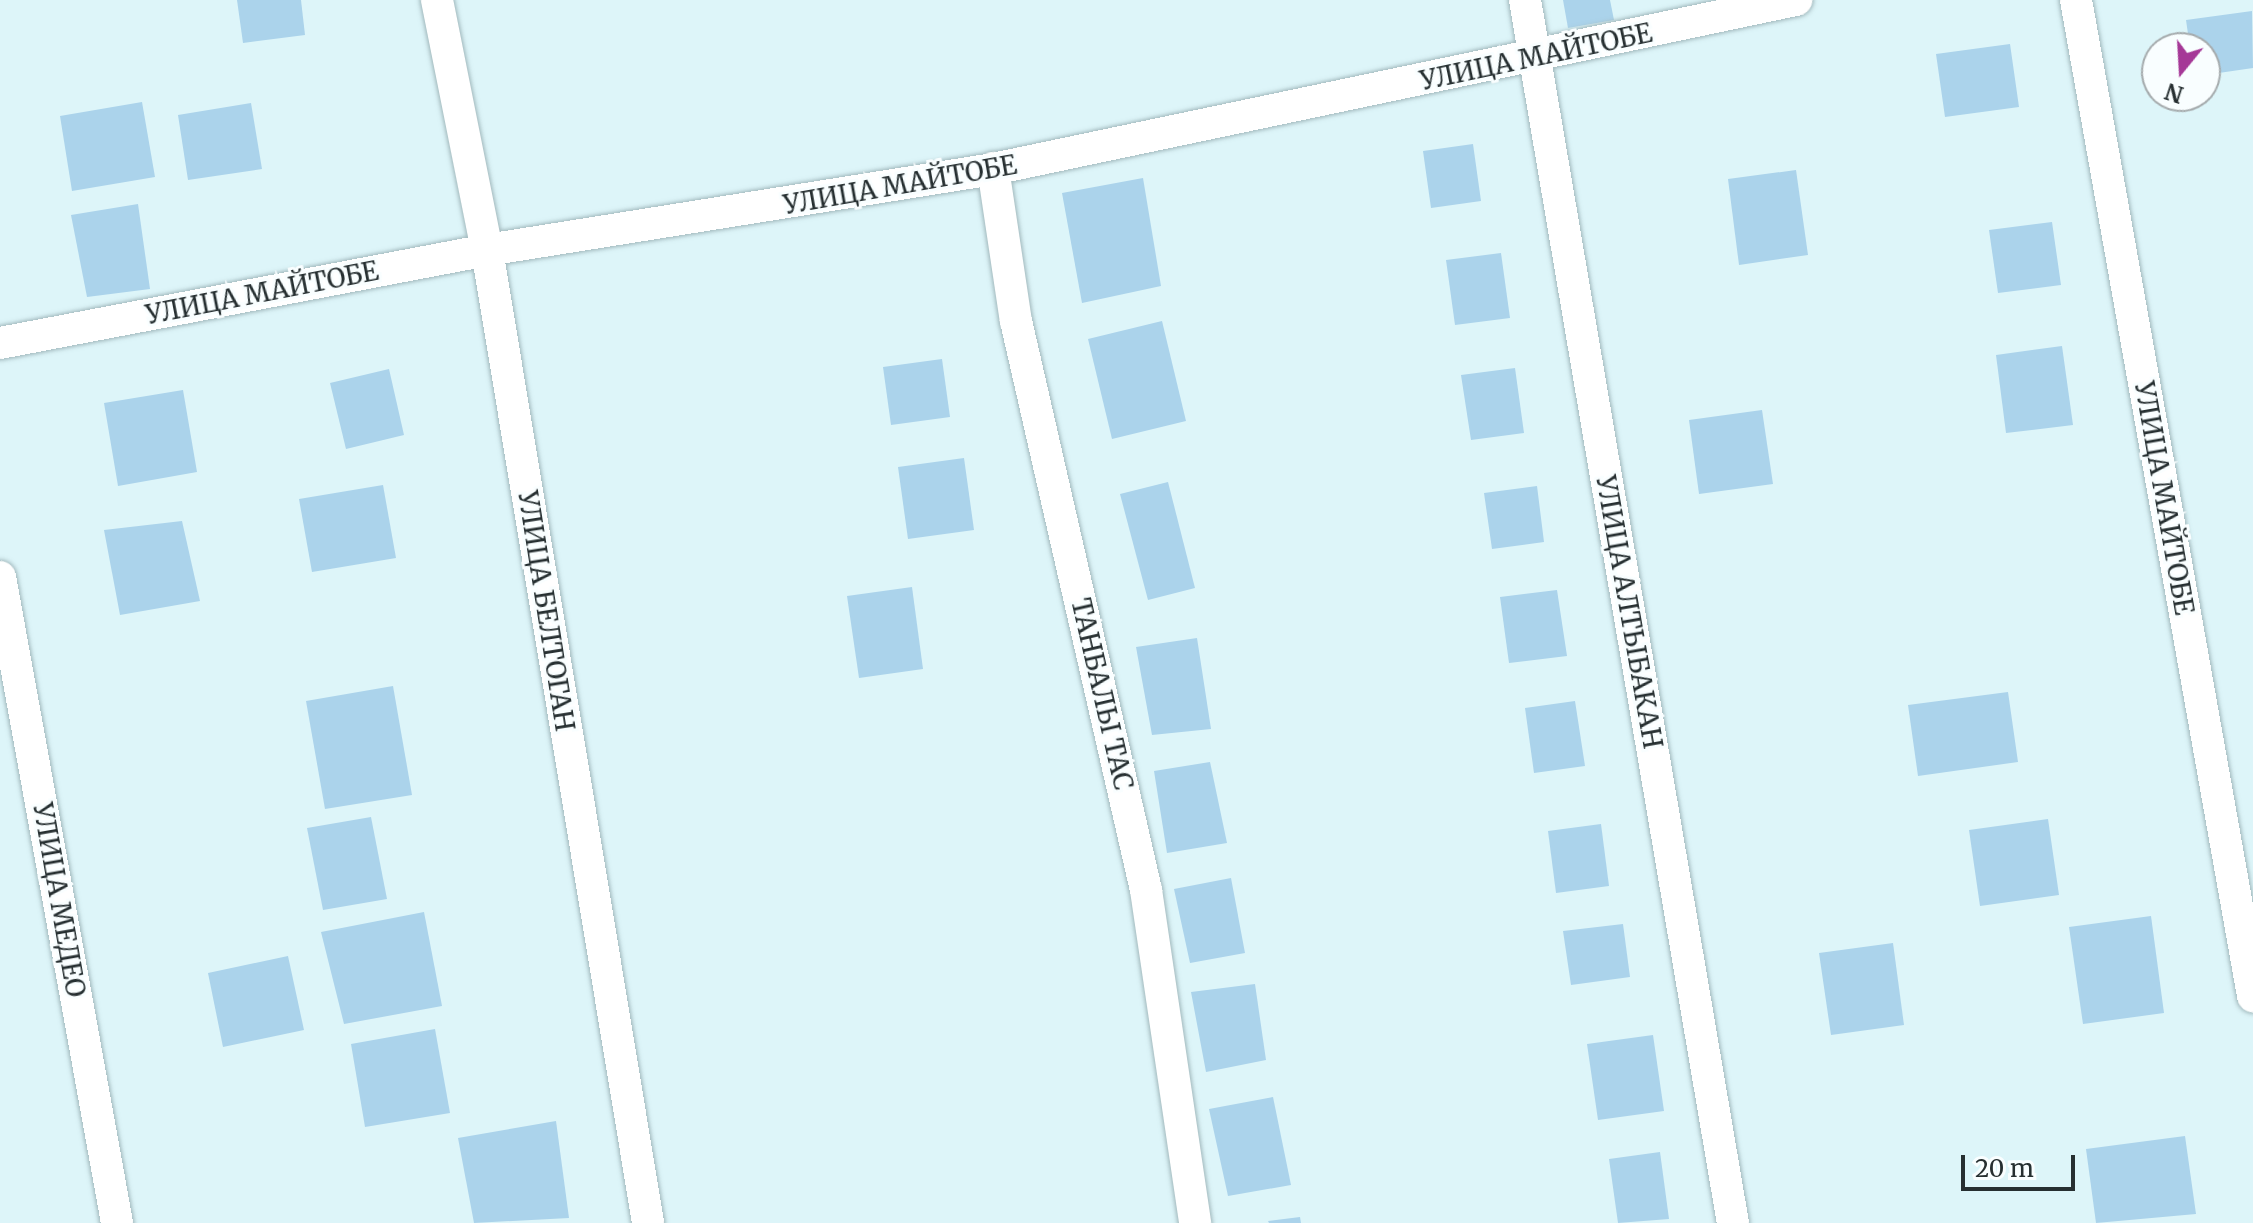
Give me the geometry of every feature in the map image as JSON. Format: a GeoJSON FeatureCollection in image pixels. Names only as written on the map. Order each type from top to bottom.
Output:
{"type":"FeatureCollection","features":[{"type":"Feature","properties":{"kind":"street","name":"УЛИЦА БЕЛТОГАН"},"geometry":{"type":"LineString","coordinates":[[437,0],[487,250],[648,1223]]}},
{"type":"Feature","properties":{"kind":"street","name":"УЛИЦА АЛТЫБАКАН"},"geometry":{"type":"LineString","coordinates":[[1525,0],[1733,1223]]}},
{"type":"Feature","properties":{"kind":"street","name":"УЛИЦА МАЙТОБЕ"},"geometry":{"type":"LineString","coordinates":[[0,343],[487,250],[993,168],[1534,59],[1796,0]]}},
{"type":"Feature","properties":{"kind":"street","name":"УЛИЦА МАЙТОБЕ"},"geometry":{"type":"LineString","coordinates":[[2076,0],[2253,996]]}},
{"type":"Feature","properties":{"kind":"street","name":"ТАНБАЛЫ ТАС"},"geometry":{"type":"LineString","coordinates":[[993,168],[1016,321],[1146,890],[1195,1223]]}},
{"type":"Feature","properties":{"kind":"street","name":"УЛИЦА МЕДЕО"},"geometry":{"type":"LineString","coordinates":[[0,577],[117,1223]]}},
{"type":"Feature","properties":{"kind":"building"},"geometry":{"type":"Polygon","coordinates":[[[237,0],[301,0],[305,35],[243,43],[237,0]]]}},
{"type":"Feature","properties":{"kind":"building"},"geometry":{"type":"Polygon","coordinates":[[[1563,0],[1610,0],[1614,20],[1568,28],[1563,0]]]}},
{"type":"Feature","properties":{"kind":"building"},"geometry":{"type":"Polygon","coordinates":[[[2252,11],[2253,68],[2221,73],[2221,32],[2188,32],[2186,20],[2252,11]]]}},
{"type":"Feature","properties":{"kind":"building"},"geometry":{"type":"Polygon","coordinates":[[[2010,44],[2019,107],[1945,117],[1936,54],[2010,44]]]}},
{"type":"Feature","properties":{"kind":"building"},"geometry":{"type":"Polygon","coordinates":[[[142,102],[155,177],[72,191],[60,116],[142,102]]]}},
{"type":"Feature","properties":{"kind":"building"},"geometry":{"type":"Polygon","coordinates":[[[251,103],[262,169],[188,180],[178,115],[251,103]]]}},
{"type":"Feature","properties":{"kind":"building"},"geometry":{"type":"Polygon","coordinates":[[[1473,144],[1481,201],[1431,208],[1423,151],[1473,144]]]}},
{"type":"Feature","properties":{"kind":"building"},"geometry":{"type":"Polygon","coordinates":[[[1796,170],[1808,255],[1739,265],[1728,179],[1796,170]]]}},
{"type":"Feature","properties":{"kind":"building"},"geometry":{"type":"Polygon","coordinates":[[[1143,178],[1161,286],[1082,303],[1062,193],[1143,178]]]}},
{"type":"Feature","properties":{"kind":"building"},"geometry":{"type":"Polygon","coordinates":[[[138,204],[150,289],[87,297],[71,215],[138,204]]]}},
{"type":"Feature","properties":{"kind":"building"},"geometry":{"type":"Polygon","coordinates":[[[2052,222],[2061,285],[1998,293],[1989,230],[2052,222]]]}},
{"type":"Feature","properties":{"kind":"building"},"geometry":{"type":"Polygon","coordinates":[[[1501,253],[1510,318],[1455,325],[1446,260],[1501,253]]]}},
{"type":"Feature","properties":{"kind":"building"},"geometry":{"type":"Polygon","coordinates":[[[1162,321],[1186,421],[1112,439],[1088,339],[1162,321]]]}},
{"type":"Feature","properties":{"kind":"building"},"geometry":{"type":"Polygon","coordinates":[[[2062,346],[2073,425],[2006,433],[1996,355],[2062,346]]]}},
{"type":"Feature","properties":{"kind":"building"},"geometry":{"type":"Polygon","coordinates":[[[942,359],[950,417],[891,425],[883,367],[942,359]]]}},
{"type":"Feature","properties":{"kind":"building"},"geometry":{"type":"Polygon","coordinates":[[[1515,368],[1524,433],[1471,440],[1461,375],[1515,368]]]}},
{"type":"Feature","properties":{"kind":"building"},"geometry":{"type":"Polygon","coordinates":[[[389,369],[404,435],[346,449],[330,383],[389,369]]]}},
{"type":"Feature","properties":{"kind":"building"},"geometry":{"type":"Polygon","coordinates":[[[183,390],[197,472],[118,486],[104,403],[183,390]]]}},
{"type":"Feature","properties":{"kind":"building"},"geometry":{"type":"Polygon","coordinates":[[[1762,410],[1773,484],[1699,494],[1689,420],[1762,410]]]}},
{"type":"Feature","properties":{"kind":"building"},"geometry":{"type":"Polygon","coordinates":[[[964,458],[974,530],[908,539],[898,467],[964,458]]]}},
{"type":"Feature","properties":{"kind":"building"},"geometry":{"type":"Polygon","coordinates":[[[1168,482],[1195,588],[1148,600],[1120,494],[1168,482]]]}},
{"type":"Feature","properties":{"kind":"building"},"geometry":{"type":"Polygon","coordinates":[[[383,485],[396,558],[312,572],[299,499],[383,485]]]}},
{"type":"Feature","properties":{"kind":"building"},"geometry":{"type":"Polygon","coordinates":[[[1537,486],[1544,542],[1492,549],[1484,493],[1537,486]]]}},
{"type":"Feature","properties":{"kind":"building"},"geometry":{"type":"Polygon","coordinates":[[[182,521],[200,601],[120,615],[104,530],[182,521]]]}},
{"type":"Feature","properties":{"kind":"building"},"geometry":{"type":"Polygon","coordinates":[[[912,587],[923,669],[859,678],[847,596],[912,587]]]}},
{"type":"Feature","properties":{"kind":"building"},"geometry":{"type":"Polygon","coordinates":[[[1557,590],[1567,656],[1509,663],[1500,597],[1557,590]]]}},
{"type":"Feature","properties":{"kind":"building"},"geometry":{"type":"Polygon","coordinates":[[[1197,638],[1211,729],[1152,735],[1136,647],[1197,638]]]}},
{"type":"Feature","properties":{"kind":"building"},"geometry":{"type":"Polygon","coordinates":[[[393,686],[412,795],[325,809],[306,701],[393,686]]]}},
{"type":"Feature","properties":{"kind":"building"},"geometry":{"type":"Polygon","coordinates":[[[2008,692],[2018,762],[1918,776],[1908,705],[2008,692]]]}},
{"type":"Feature","properties":{"kind":"building"},"geometry":{"type":"Polygon","coordinates":[[[1575,701],[1585,766],[1534,773],[1525,708],[1575,701]]]}},
{"type":"Feature","properties":{"kind":"building"},"geometry":{"type":"Polygon","coordinates":[[[1210,762],[1227,843],[1167,853],[1154,771],[1210,762]]]}},
{"type":"Feature","properties":{"kind":"building"},"geometry":{"type":"Polygon","coordinates":[[[371,817],[387,899],[323,910],[307,828],[371,817]]]}},
{"type":"Feature","properties":{"kind":"building"},"geometry":{"type":"Polygon","coordinates":[[[2048,819],[2059,895],[1980,906],[1969,830],[2048,819]]]}},
{"type":"Feature","properties":{"kind":"building"},"geometry":{"type":"Polygon","coordinates":[[[1601,824],[1609,886],[1556,893],[1548,831],[1601,824]]]}},
{"type":"Feature","properties":{"kind":"building"},"geometry":{"type":"Polygon","coordinates":[[[1231,878],[1245,953],[1190,963],[1174,889],[1231,878]]]}},
{"type":"Feature","properties":{"kind":"building"},"geometry":{"type":"Polygon","coordinates":[[[424,912],[442,1006],[344,1024],[321,932],[424,912]]]}},
{"type":"Feature","properties":{"kind":"building"},"geometry":{"type":"Polygon","coordinates":[[[2151,916],[2164,1013],[2083,1024],[2069,927],[2151,916]]]}},
{"type":"Feature","properties":{"kind":"building"},"geometry":{"type":"Polygon","coordinates":[[[1623,924],[1630,977],[1571,985],[1563,931],[1623,924]]]}},
{"type":"Feature","properties":{"kind":"building"},"geometry":{"type":"Polygon","coordinates":[[[1893,943],[1904,1025],[1831,1035],[1819,953],[1893,943]]]}},
{"type":"Feature","properties":{"kind":"building"},"geometry":{"type":"Polygon","coordinates":[[[288,956],[304,1030],[223,1047],[208,973],[288,956]]]}},
{"type":"Feature","properties":{"kind":"building"},"geometry":{"type":"Polygon","coordinates":[[[1255,984],[1266,1060],[1206,1072],[1191,992],[1255,984]]]}},
{"type":"Feature","properties":{"kind":"building"},"geometry":{"type":"Polygon","coordinates":[[[435,1029],[450,1113],[365,1127],[351,1044],[435,1029]]]}},
{"type":"Feature","properties":{"kind":"building"},"geometry":{"type":"Polygon","coordinates":[[[1653,1035],[1664,1111],[1598,1120],[1587,1044],[1653,1035]]]}},
{"type":"Feature","properties":{"kind":"building"},"geometry":{"type":"Polygon","coordinates":[[[1273,1097],[1291,1185],[1228,1196],[1209,1109],[1273,1097]]]}},
{"type":"Feature","properties":{"kind":"building"},"geometry":{"type":"Polygon","coordinates":[[[556,1121],[569,1218],[474,1223],[458,1138],[556,1121]]]}},
{"type":"Feature","properties":{"kind":"building"},"geometry":{"type":"Polygon","coordinates":[[[2185,1136],[2196,1214],[2096,1223],[2086,1149],[2185,1136]]]}},
{"type":"Feature","properties":{"kind":"building"},"geometry":{"type":"Polygon","coordinates":[[[1660,1152],[1669,1219],[1618,1223],[1609,1159],[1660,1152]]]}},
{"type":"Feature","properties":{"kind":"building"},"geometry":{"type":"Polygon","coordinates":[[[1300,1217],[1301,1223],[1268,1221],[1300,1217]]]}}]}
